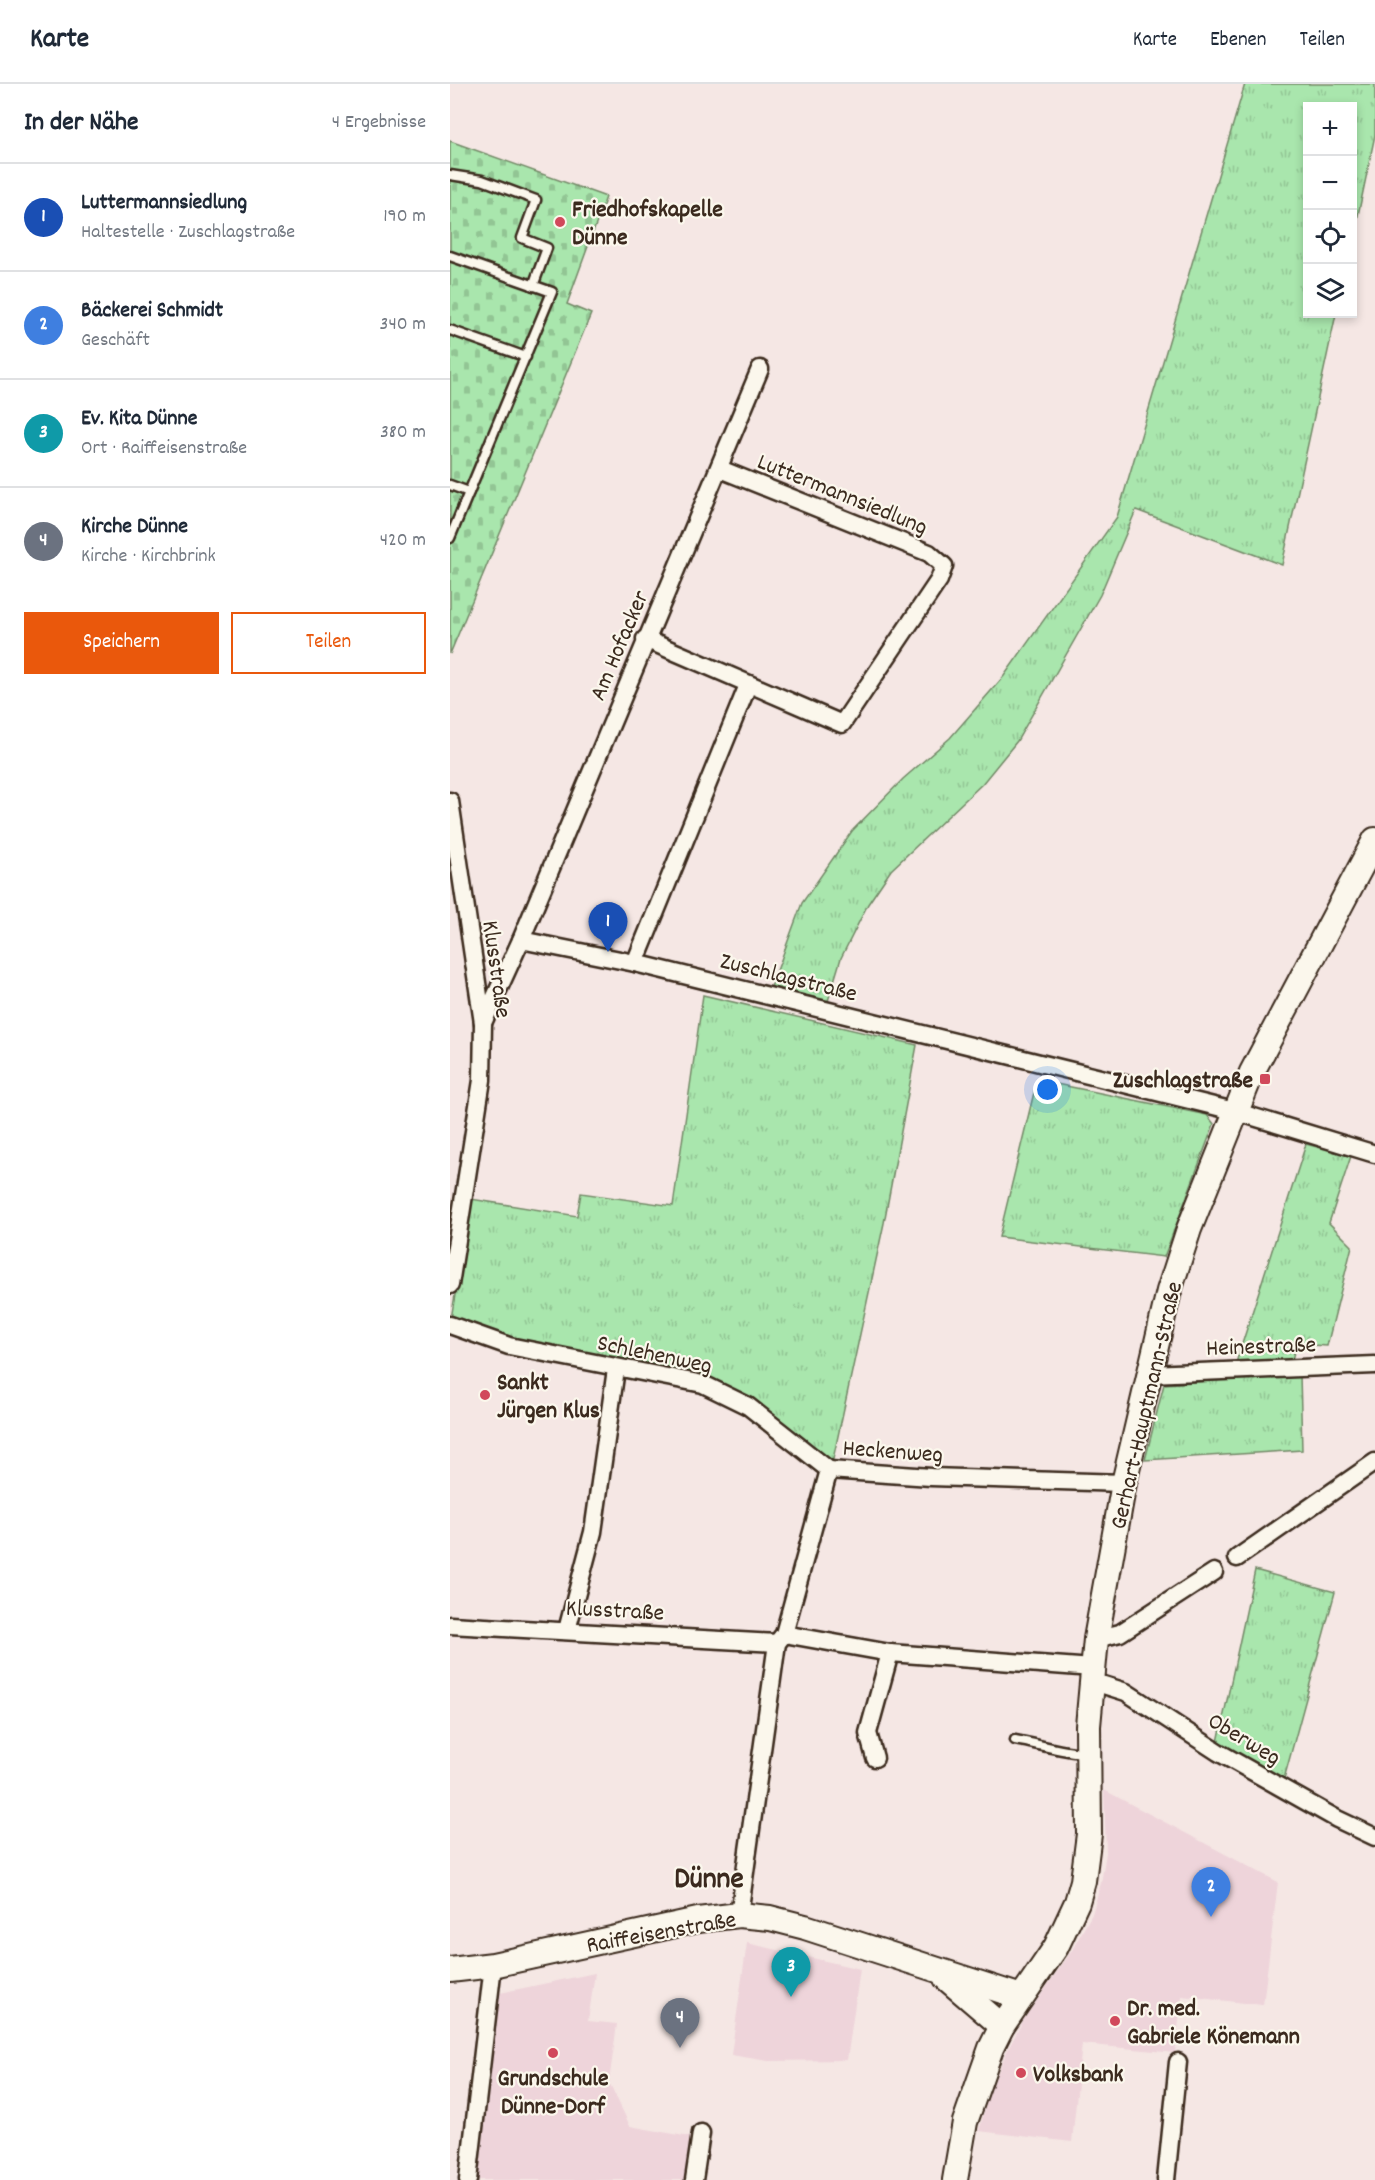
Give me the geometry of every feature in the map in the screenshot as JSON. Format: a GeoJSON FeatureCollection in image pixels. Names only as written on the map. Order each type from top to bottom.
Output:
{"type":"FeatureCollection","features":[{"type":"Feature","properties":{"kind":"street","name":"Am Hofacker"},"geometry":{"type":"LineString","coordinates":[[520,940],[760,369]]}},
{"type":"Feature","properties":{"kind":"street","name":"Luttermannsiedlung"},"geometry":{"type":"LineString","coordinates":[[645,639],[842,724],[939,580],[944,566],[929,553],[720,468]]}},
{"type":"Feature","properties":{"kind":"street"},"geometry":{"type":"LineString","coordinates":[[634,963],[748,685]]}},
{"type":"Feature","properties":{"kind":"street","name":"Klusstraße"},"geometry":{"type":"LineString","coordinates":[[450,801],[483,1023],[482,1080],[454,1225],[450,1285]]}},
{"type":"Feature","properties":{"kind":"street","name":"Gerhart-Hauptmann-Straße"},"geometry":{"type":"LineString","coordinates":[[955,2180],[965,2122],[978,2080],[1002,2026],[1056,1947],[1077,1902],[1083,1881],[1089,1834],[1089,1753],[1096,1639],[1124,1483],[1149,1374],[1182,1249],[1234,1111],[1299,980],[1375,840]]}},
{"type":"Feature","properties":{"kind":"street"},"geometry":{"type":"LineString","coordinates":[[483,1023],[520,940]]}},
{"type":"Feature","properties":{"kind":"street","name":"Zuschlagstraße"},"geometry":{"type":"LineString","coordinates":[[520,940],[634,963],[1234,1111],[1375,1154]]}},
{"type":"Feature","properties":{"kind":"street","name":"Schlehenweg"},"geometry":{"type":"LineString","coordinates":[[450,1325],[509,1346],[616,1369],[703,1384],[748,1406],[829,1470]]}},
{"type":"Feature","properties":{"kind":"street","name":"Heinestraße"},"geometry":{"type":"LineString","coordinates":[[1149,1374],[1375,1365]]}},
{"type":"Feature","properties":{"kind":"street"},"geometry":{"type":"LineString","coordinates":[[567,1629],[593,1532],[616,1369]]}},
{"type":"Feature","properties":{"kind":"street"},"geometry":{"type":"LineString","coordinates":[[1237,1558],[1375,1462]]}},
{"type":"Feature","properties":{"kind":"street","name":"Heckenweg"},"geometry":{"type":"LineString","coordinates":[[780,1639],[829,1470],[931,1478],[1124,1483]]}},
{"type":"Feature","properties":{"kind":"street"},"geometry":{"type":"LineString","coordinates":[[1096,1639],[1120,1633],[1214,1572]]}},
{"type":"Feature","properties":{"kind":"street","name":"Klusstraße"},"geometry":{"type":"LineString","coordinates":[[450,1625],[780,1639]]}},
{"type":"Feature","properties":{"kind":"street"},"geometry":{"type":"LineString","coordinates":[[739,1915],[780,1639],[1092,1675]]}},
{"type":"Feature","properties":{"kind":"street"},"geometry":{"type":"LineString","coordinates":[[874,1758],[868,1733],[890,1653]]}},
{"type":"Feature","properties":{"kind":"street","name":"Oberweg"},"geometry":{"type":"LineString","coordinates":[[1092,1675],[1126,1692],[1218,1752],[1337,1819],[1375,1837]]}},
{"type":"Feature","properties":{"kind":"street","name":"Raiffeisenstraße"},"geometry":{"type":"LineString","coordinates":[[450,1970],[493,1965],[699,1920],[739,1915],[770,1918],[805,1927],[896,1954],[1021,1997]]}},
{"type":"Feature","properties":{"kind":"street"},"geometry":{"type":"LineString","coordinates":[[468,2180],[493,1965]]}},
{"type":"Feature","properties":{"kind":"street","name":"Raiffeisenstraße"},"geometry":{"type":"LineString","coordinates":[[937,1970],[1002,2026]]}},
{"type":"Feature","properties":{"kind":"street"},"geometry":{"type":"LineString","coordinates":[[1166,2180],[1178,2062]]}},
{"type":"Feature","properties":{"kind":"street"},"geometry":{"type":"LineString","coordinates":[[694,2180],[701,2133]]}},
{"type":"Feature","properties":{"kind":"lane"},"geometry":{"type":"LineString","coordinates":[[450,175],[482,180],[536,200],[522,238],[547,248],[533,286]]}},
{"type":"Feature","properties":{"kind":"lane"},"geometry":{"type":"LineString","coordinates":[[450,256],[552,292],[450,538]]}},
{"type":"Feature","properties":{"kind":"lane"},"geometry":{"type":"LineString","coordinates":[[450,330],[526,357]]}},
{"type":"Feature","properties":{"kind":"lane"},"geometry":{"type":"LineString","coordinates":[[450,485],[469,492]]}},
{"type":"Feature","properties":{"kind":"lane"},"geometry":{"type":"LineString","coordinates":[[1015,1740],[1046,1745],[1064,1752],[1089,1753]]}},
{"type":"Feature","properties":{"kind":"shaded area"},"geometry":{"type":"Polygon","coordinates":[[[1104,1790],[1278,1882],[1263,2005],[1182,1996],[1175,2053],[1082,2044],[1072,2142],[979,2131],[989,2093],[1007,2051],[1024,2019],[1071,1952],[1092,1914],[1101,1883],[1106,1853],[1104,1790]]]}},
{"type":"Feature","properties":{"kind":"shaded area"},"geometry":{"type":"Polygon","coordinates":[[[747,1943],[860,1969],[847,2060],[768,2061],[731,2055],[747,1943]]]}},
{"type":"Feature","properties":{"kind":"shaded area","name":"Grundschule Dünne-Dorf"},"geometry":{"type":"Polygon","coordinates":[[[595,1973],[588,2021],[617,2024],[609,2082],[630,2126],[690,2137],[685,2180],[478,2180],[500,1993],[595,1973]]]}},
{"type":"Feature","properties":{"kind":"green space"},"geometry":{"type":"Polygon","coordinates":[[[1245,84],[1375,84],[1375,135],[1357,220],[1357,102],[1303,102],[1303,318],[1335,318],[1282,565],[1136,510],[1100,595],[1017,741],[982,784],[891,870],[868,904],[841,958],[828,1001],[771,987],[802,903],[852,831],[903,779],[950,738],[1004,676],[1117,517],[1245,84]]]}},
{"type":"Feature","properties":{"kind":"green space"},"geometry":{"type":"Polygon","coordinates":[[[450,141],[606,197],[567,304],[591,314],[450,654],[450,141]]]}},
{"type":"Feature","properties":{"kind":"green space"},"geometry":{"type":"Polygon","coordinates":[[[703,995],[917,1045],[884,1223],[832,1464],[750,1403],[509,1342],[451,1319],[471,1199],[577,1216],[581,1193],[673,1206],[703,995]]]}},
{"type":"Feature","properties":{"kind":"green space"},"geometry":{"type":"Polygon","coordinates":[[[1037,1080],[1207,1115],[1214,1124],[1164,1257],[999,1237],[1037,1080]]]}},
{"type":"Feature","properties":{"kind":"green space"},"geometry":{"type":"Polygon","coordinates":[[[1306,1144],[1351,1156],[1329,1223],[1352,1246],[1327,1346],[1296,1344],[1291,1364],[1235,1366],[1306,1144]]]}},
{"type":"Feature","properties":{"kind":"green space"},"geometry":{"type":"Polygon","coordinates":[[[1300,1375],[1302,1450],[1145,1460],[1164,1384],[1300,1375]]]}},
{"type":"Feature","properties":{"kind":"green space"},"geometry":{"type":"Polygon","coordinates":[[[1255,1570],[1335,1592],[1284,1779],[1218,1742],[1255,1570]]]}},
{"type":"Feature","properties":{"kind":"place","name":"Friedhofskapelle Dünne"},"geometry":{"type":"Point","coordinates":[560,222]}},
{"type":"Feature","properties":{"kind":"place","name":"Luttermannsiedlung"},"geometry":{"type":"Point","coordinates":[608,952]}},
{"type":"Feature","properties":{"kind":"place","name":"Zuschlagstraße"},"geometry":{"type":"Point","coordinates":[1265,1079]}},
{"type":"Feature","properties":{"kind":"place","name":"Sankt Jürgen Klus"},"geometry":{"type":"Point","coordinates":[485,1395]}},
{"type":"Feature","properties":{"kind":"place","name":"Bäckerei Schmidt"},"geometry":{"type":"Point","coordinates":[1211,1917]}},
{"type":"Feature","properties":{"kind":"place","name":"Ev. Kita Dünne"},"geometry":{"type":"Point","coordinates":[791,1997]}},
{"type":"Feature","properties":{"kind":"place","name":"Dr. med. Gabriele Könemann"},"geometry":{"type":"Point","coordinates":[1115,2021]}},
{"type":"Feature","properties":{"kind":"place","name":"Kirche Dünne"},"geometry":{"type":"Point","coordinates":[680,2048]}},
{"type":"Feature","properties":{"kind":"place","name":"Grundschule Dünne-Dorf"},"geometry":{"type":"Point","coordinates":[553,2053]}},
{"type":"Feature","properties":{"kind":"place","name":"Volksbank"},"geometry":{"type":"Point","coordinates":[1021,2073]}},
{"type":"Feature","properties":{"kind":"district","name":"Dünne"},"geometry":{"type":"Point","coordinates":[709,1877]}}]}
